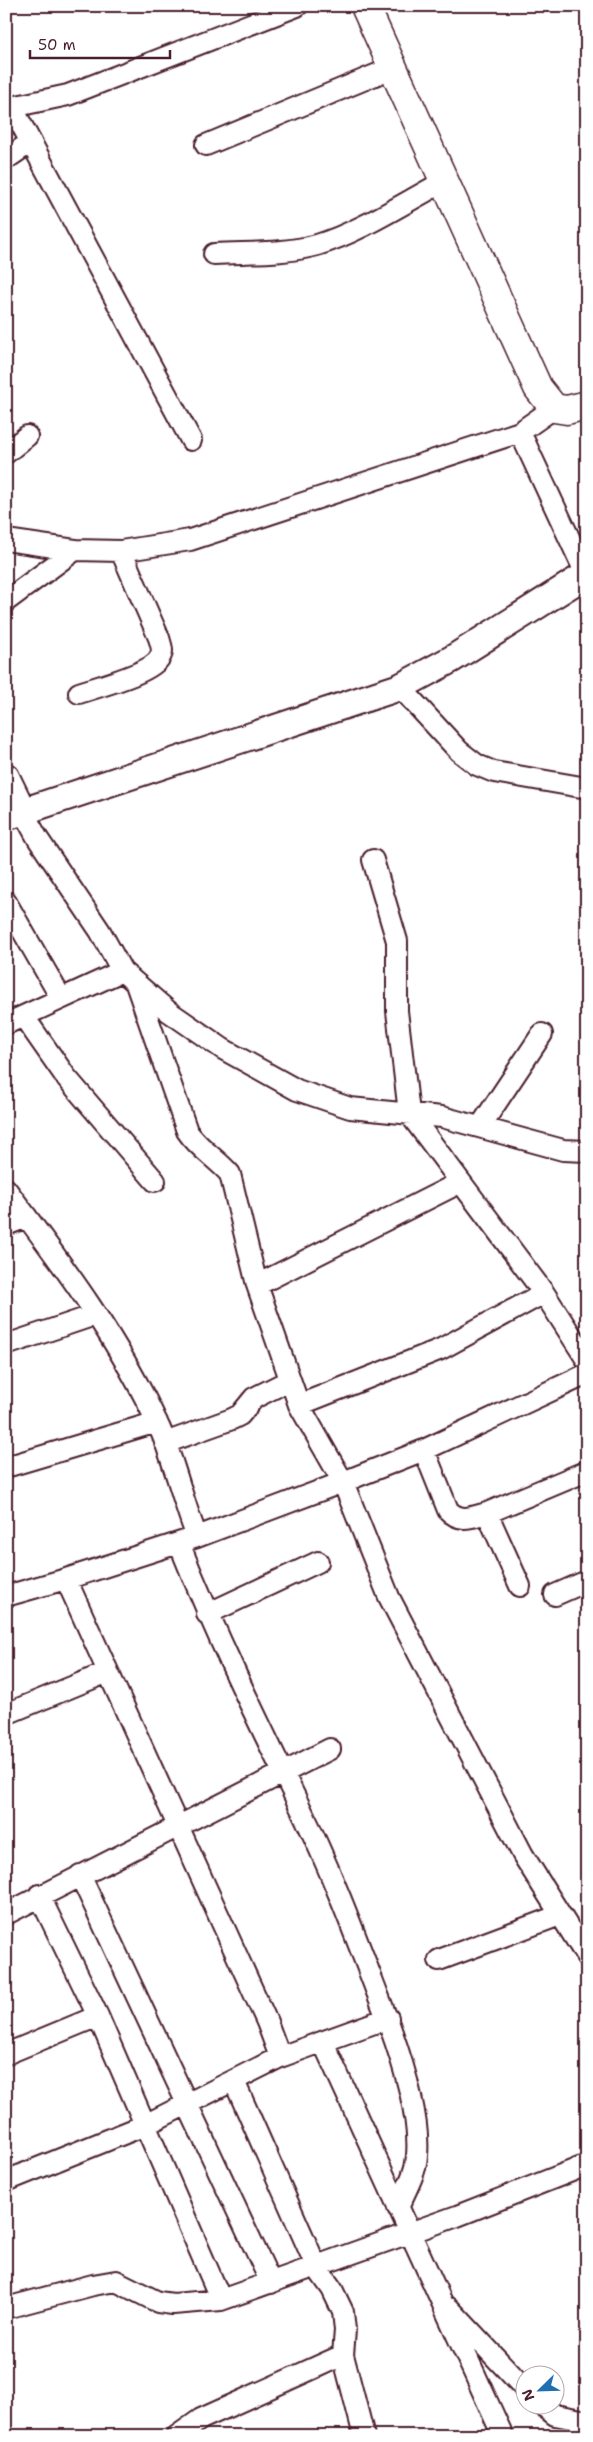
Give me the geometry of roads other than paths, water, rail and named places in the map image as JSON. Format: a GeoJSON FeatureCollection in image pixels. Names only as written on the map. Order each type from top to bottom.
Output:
{"type":"FeatureCollection","features":[{"type":"Feature","properties":{"kind":"main road"},"geometry":{"type":"LineString","coordinates":[[365,6],[443,182],[538,388],[554,408],[567,410],[587,405]]}},
{"type":"Feature","properties":{"kind":"street"},"geometry":{"type":"LineString","coordinates":[[191,440],[31,142],[9,106],[68,95],[297,6]]}},
{"type":"Feature","properties":{"kind":"street"},"geometry":{"type":"LineString","coordinates":[[206,145],[392,68]]}},
{"type":"Feature","properties":{"kind":"street"},"geometry":{"type":"LineString","coordinates":[[6,159],[31,142]]}},
{"type":"Feature","properties":{"kind":"street"},"geometry":{"type":"LineString","coordinates":[[214,254],[291,250],[316,245],[338,237],[443,182]]}},
{"type":"Feature","properties":{"kind":"street"},"geometry":{"type":"LineString","coordinates":[[6,540],[75,550],[121,551],[190,540],[520,432],[554,408]]}},
{"type":"Feature","properties":{"kind":"street"},"geometry":{"type":"LineString","coordinates":[[14,814],[400,687],[452,659],[586,574],[520,432]]}},
{"type":"Feature","properties":{"kind":"street"},"geometry":{"type":"LineString","coordinates":[[6,453],[27,436]]}},
{"type":"Feature","properties":{"kind":"street"},"geometry":{"type":"LineString","coordinates":[[6,601],[75,550]]}},
{"type":"Feature","properties":{"kind":"street"},"geometry":{"type":"LineString","coordinates":[[79,693],[139,672],[153,666],[160,659],[162,650],[159,638],[121,551]]}},
{"type":"Feature","properties":{"kind":"street"},"geometry":{"type":"LineString","coordinates":[[400,687],[459,751],[477,765],[494,772],[587,788]]}},
{"type":"Feature","properties":{"kind":"street"},"geometry":{"type":"LineString","coordinates":[[6,777],[14,814],[38,840],[129,977],[187,1131],[198,1146],[219,1161],[230,1174],[256,1284],[299,1405],[343,1482],[389,1597],[523,1855],[587,1957]]}},
{"type":"Feature","properties":{"kind":"street"},"geometry":{"type":"LineString","coordinates":[[373,860],[397,941],[398,1011],[408,1113],[459,1183],[544,1293],[587,1360]]}},
{"type":"Feature","properties":{"kind":"street"},"geometry":{"type":"LineString","coordinates":[[6,902],[61,998]]}},
{"type":"Feature","properties":{"kind":"street"},"geometry":{"type":"LineString","coordinates":[[129,977],[61,998],[12,1020],[66,1077],[154,1181]]}},
{"type":"Feature","properties":{"kind":"street"},"geometry":{"type":"LineString","coordinates":[[129,977],[168,1011],[223,1049],[297,1090],[350,1108],[442,1117],[563,1150],[587,1151]]}},
{"type":"Feature","properties":{"kind":"street"},"geometry":{"type":"LineString","coordinates":[[480,1127],[542,1034]]}},
{"type":"Feature","properties":{"kind":"street"},"geometry":{"type":"LineString","coordinates":[[256,1284],[459,1183]]}},
{"type":"Feature","properties":{"kind":"street"},"geometry":{"type":"LineString","coordinates":[[6,1189],[61,1262],[136,1381],[156,1422],[184,1504],[188,1540],[207,1614],[281,1773],[300,1807],[356,1937],[388,2018],[416,2126],[417,2156],[412,2177],[398,2208]]}},
{"type":"Feature","properties":{"kind":"street"},"geometry":{"type":"LineString","coordinates":[[6,1225],[27,1217]]}},
{"type":"Feature","properties":{"kind":"street"},"geometry":{"type":"LineString","coordinates":[[299,1405],[441,1349],[544,1293]]}},
{"type":"Feature","properties":{"kind":"street"},"geometry":{"type":"LineString","coordinates":[[6,1345],[95,1315]]}},
{"type":"Feature","properties":{"kind":"street"},"geometry":{"type":"LineString","coordinates":[[6,1596],[188,1540],[343,1482],[424,1450],[587,1374]]}},
{"type":"Feature","properties":{"kind":"street"},"geometry":{"type":"LineString","coordinates":[[164,1443],[240,1415],[254,1398],[290,1380]]}},
{"type":"Feature","properties":{"kind":"street"},"geometry":{"type":"LineString","coordinates":[[6,1467],[156,1422]]}},
{"type":"Feature","properties":{"kind":"street"},"geometry":{"type":"LineString","coordinates":[[424,1450],[448,1510],[453,1516],[462,1520],[487,1513],[587,1471]]}},
{"type":"Feature","properties":{"kind":"street"},"geometry":{"type":"LineString","coordinates":[[487,1513],[520,1586]]}},
{"type":"Feature","properties":{"kind":"street"},"geometry":{"type":"LineString","coordinates":[[207,1614],[318,1562]]}},
{"type":"Feature","properties":{"kind":"street"},"geometry":{"type":"LineString","coordinates":[[66,1579],[267,2022],[280,2057]]}},
{"type":"Feature","properties":{"kind":"street"},"geometry":{"type":"LineString","coordinates":[[555,1595],[587,1581]]}},
{"type":"Feature","properties":{"kind":"street"},"geometry":{"type":"LineString","coordinates":[[6,1714],[108,1672]]}},
{"type":"Feature","properties":{"kind":"street"},"geometry":{"type":"LineString","coordinates":[[6,1914],[38,1896],[330,1749]]}},
{"type":"Feature","properties":{"kind":"street"},"geometry":{"type":"LineString","coordinates":[[80,1875],[189,2103],[271,2283]]}},
{"type":"Feature","properties":{"kind":"street"},"geometry":{"type":"LineString","coordinates":[[38,1896],[98,2016],[221,2300]]}},
{"type":"Feature","properties":{"kind":"street"},"geometry":{"type":"LineString","coordinates":[[439,1960],[560,1915]]}},
{"type":"Feature","properties":{"kind":"street"},"geometry":{"type":"LineString","coordinates":[[6,2054],[98,2016]]}},
{"type":"Feature","properties":{"kind":"street"},"geometry":{"type":"LineString","coordinates":[[6,2181],[145,2125],[280,2057],[388,2018]]}},
{"type":"Feature","properties":{"kind":"street"},"geometry":{"type":"LineString","coordinates":[[322,2042],[436,2294],[503,2436]]}},
{"type":"Feature","properties":{"kind":"street"},"geometry":{"type":"LineString","coordinates":[[234,2081],[316,2268],[332,2289],[343,2312],[345,2330],[343,2355],[364,2436]]}},
{"type":"Feature","properties":{"kind":"street"},"geometry":{"type":"LineString","coordinates":[[6,2308],[93,2285],[116,2281],[158,2302],[173,2304],[221,2300],[316,2268],[587,2165]]}},
{"type":"Feature","properties":{"kind":"street"},"geometry":{"type":"LineString","coordinates":[[436,2294],[516,2379]]}},
{"type":"Feature","properties":{"kind":"street"},"geometry":{"type":"LineString","coordinates":[[177,2436],[201,2419],[343,2355]]}},
{"type":"Feature","properties":{"kind":"street"},"geometry":{"type":"LineString","coordinates":[[554,2414],[587,2421]]}}]}
